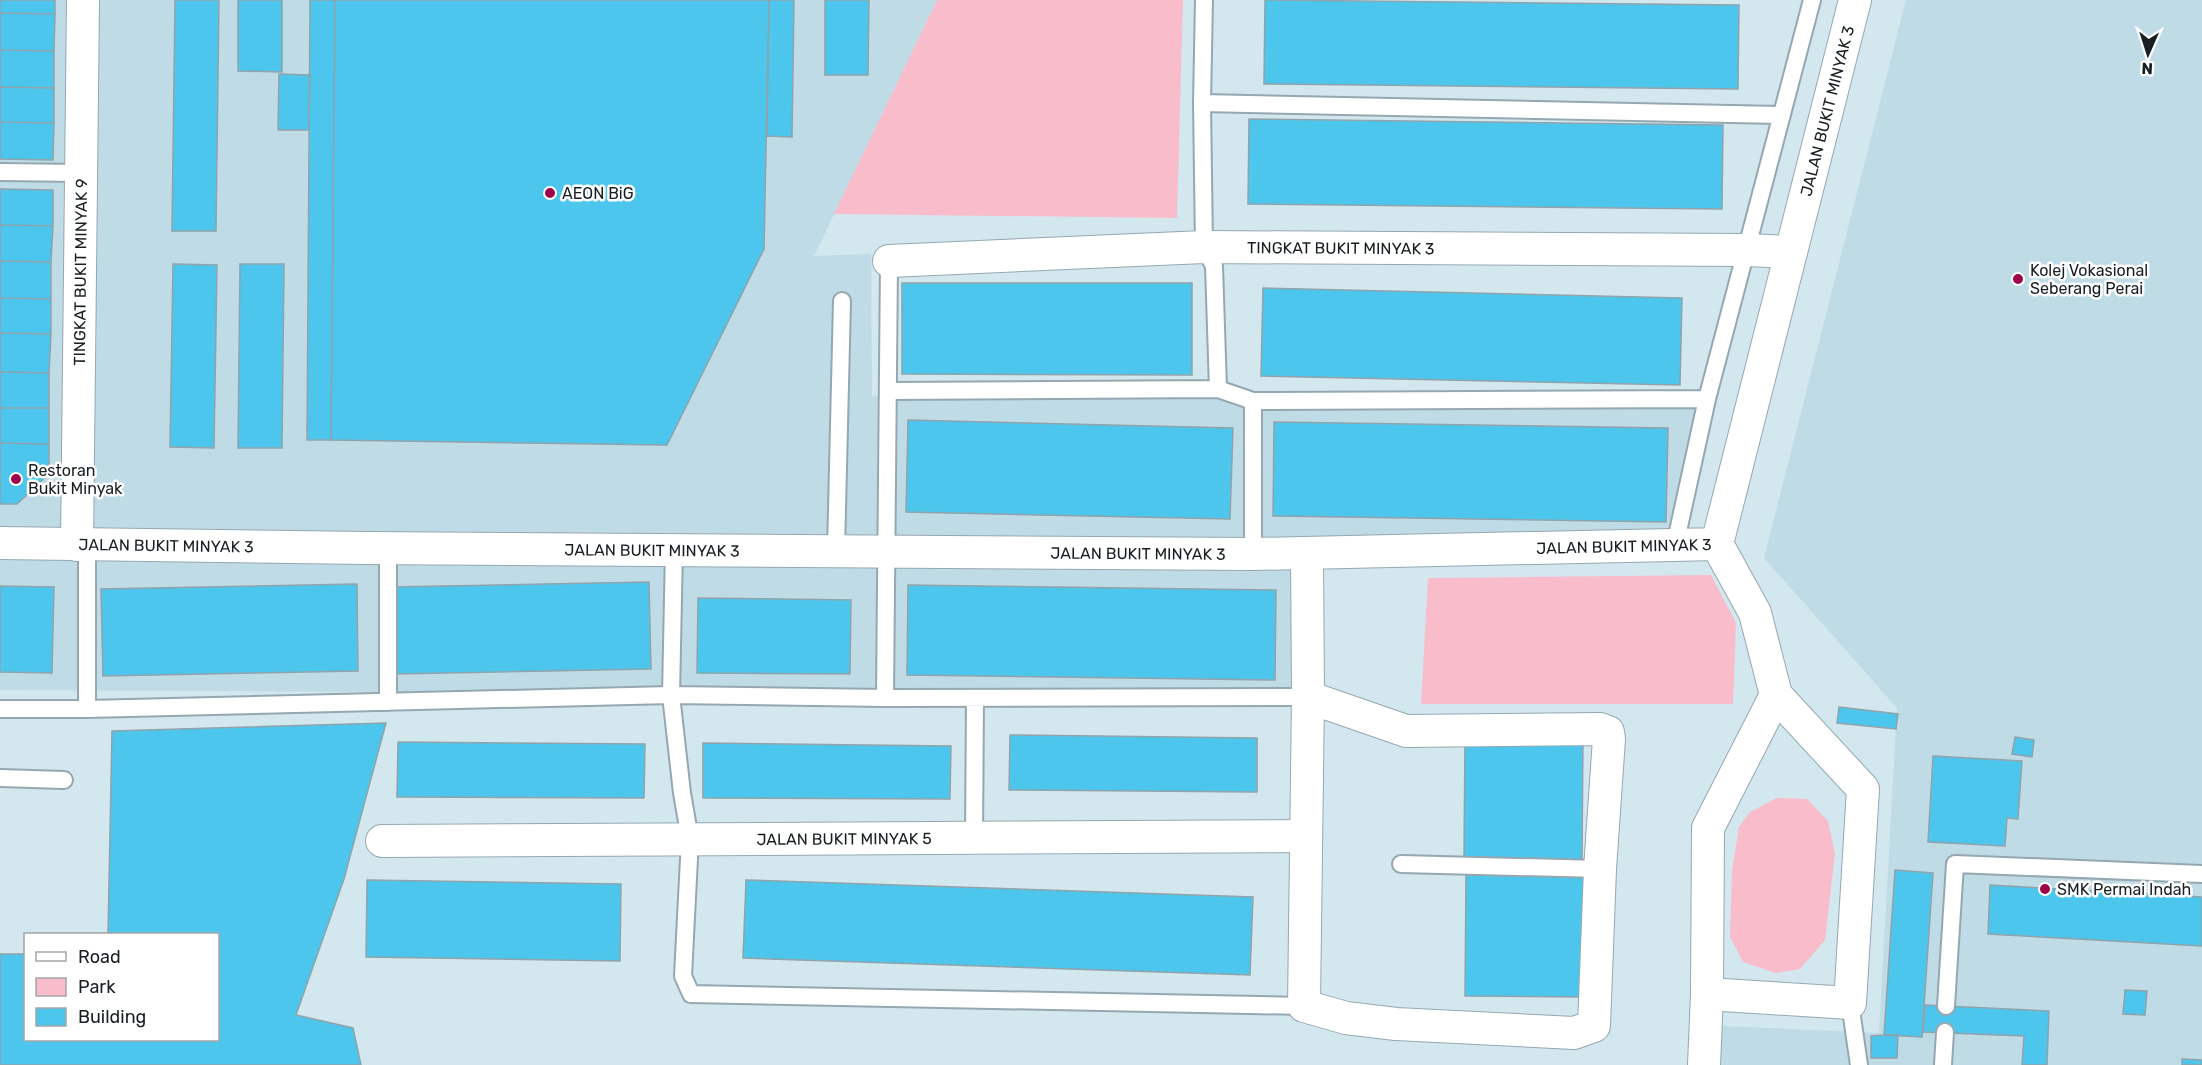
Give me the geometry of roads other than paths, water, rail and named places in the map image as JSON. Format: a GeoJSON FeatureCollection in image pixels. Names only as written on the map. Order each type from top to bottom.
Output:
{"type":"FeatureCollection","features":[{"type":"Feature","properties":{"kind":"street","name":"TINGKAT BUKIT MINYAK 9"},"geometry":{"type":"LineString","coordinates":[[82,545],[80,173],[83,0]]}},
{"type":"Feature","properties":{"kind":"street","name":"JALAN BUKIT MINYAK 3"},"geometry":{"type":"LineString","coordinates":[[0,543],[1253,554],[1717,544],[1855,0]]}},
{"type":"Feature","properties":{"kind":"street","name":"TINGKAT BUKIT MINYAK 3"},"geometry":{"type":"LineString","coordinates":[[889,261],[1204,247],[1746,249],[1791,252]]}},
{"type":"Feature","properties":{"kind":"street"},"geometry":{"type":"LineString","coordinates":[[1707,994],[1850,1004],[1863,789],[1776,695],[1755,613],[1717,544]]}},
{"type":"Feature","properties":{"kind":"street"},"geometry":{"type":"LineString","coordinates":[[1307,553],[1308,697],[1304,1006],[1346,1018],[1396,1024],[1574,1033],[1594,1026],[1608,732],[1600,729],[1406,731],[1308,697]]}},
{"type":"Feature","properties":{"kind":"street"},"geometry":{"type":"LineString","coordinates":[[1704,1065],[1707,994],[1708,828],[1776,695]]}},
{"type":"Feature","properties":{"kind":"street","name":"JALAN BUKIT MINYAK 5"},"geometry":{"type":"LineString","coordinates":[[382,841],[1305,836]]}},
{"type":"Feature","properties":{"kind":"lane"},"geometry":{"type":"LineString","coordinates":[[1204,0],[1202,103],[1204,247],[1214,267],[1218,389]]}},
{"type":"Feature","properties":{"kind":"lane"},"geometry":{"type":"LineString","coordinates":[[1675,545],[1707,399],[1812,0]]}},
{"type":"Feature","properties":{"kind":"lane"},"geometry":{"type":"LineString","coordinates":[[1202,103],[1782,115]]}},
{"type":"Feature","properties":{"kind":"lane"},"geometry":{"type":"LineString","coordinates":[[0,172],[80,173]]}},
{"type":"Feature","properties":{"kind":"lane"},"geometry":{"type":"LineString","coordinates":[[885,698],[889,261]]}},
{"type":"Feature","properties":{"kind":"lane"},"geometry":{"type":"LineString","coordinates":[[836,551],[842,301]]}},
{"type":"Feature","properties":{"kind":"lane"},"geometry":{"type":"LineString","coordinates":[[888,391],[1218,389],[1253,400],[1707,399]]}},
{"type":"Feature","properties":{"kind":"lane"},"geometry":{"type":"LineString","coordinates":[[1253,400],[1253,554]]}},
{"type":"Feature","properties":{"kind":"lane"},"geometry":{"type":"LineString","coordinates":[[82,545],[87,709]]}},
{"type":"Feature","properties":{"kind":"lane"},"geometry":{"type":"LineString","coordinates":[[388,548],[388,702]]}},
{"type":"Feature","properties":{"kind":"lane"},"geometry":{"type":"LineString","coordinates":[[674,549],[671,695],[682,793],[690,839],[683,976],[691,994],[1304,1006]]}},
{"type":"Feature","properties":{"kind":"lane"},"geometry":{"type":"LineString","coordinates":[[0,709],[87,709],[671,695],[885,698],[1308,697]]}},
{"type":"Feature","properties":{"kind":"lane"},"geometry":{"type":"LineString","coordinates":[[974,838],[975,698]]}},
{"type":"Feature","properties":{"kind":"lane"},"geometry":{"type":"LineString","coordinates":[[0,778],[64,780]]}},
{"type":"Feature","properties":{"kind":"lane"},"geometry":{"type":"LineString","coordinates":[[1401,864],[1600,869]]}},
{"type":"Feature","properties":{"kind":"lane"},"geometry":{"type":"LineString","coordinates":[[1946,1006],[1955,864],[2202,874]]}},
{"type":"Feature","properties":{"kind":"lane"},"geometry":{"type":"LineString","coordinates":[[1850,1004],[1859,1065]]}},
{"type":"Feature","properties":{"kind":"lane"},"geometry":{"type":"LineString","coordinates":[[1943,1065],[1945,1032]]}},
{"type":"Feature","properties":{"kind":"place","name":"AEON BiG"},"geometry":{"type":"Point","coordinates":[550,193]}},
{"type":"Feature","properties":{"kind":"place","name":"Kolej Vokasional Seberang Perai"},"geometry":{"type":"Point","coordinates":[2018,279]}},
{"type":"Feature","properties":{"kind":"place","name":"Restoran Bukit Minyak"},"geometry":{"type":"Point","coordinates":[16,479]}},
{"type":"Feature","properties":{"kind":"place","name":"SMK Permai Indah"},"geometry":{"type":"Point","coordinates":[2045,889]}}]}
